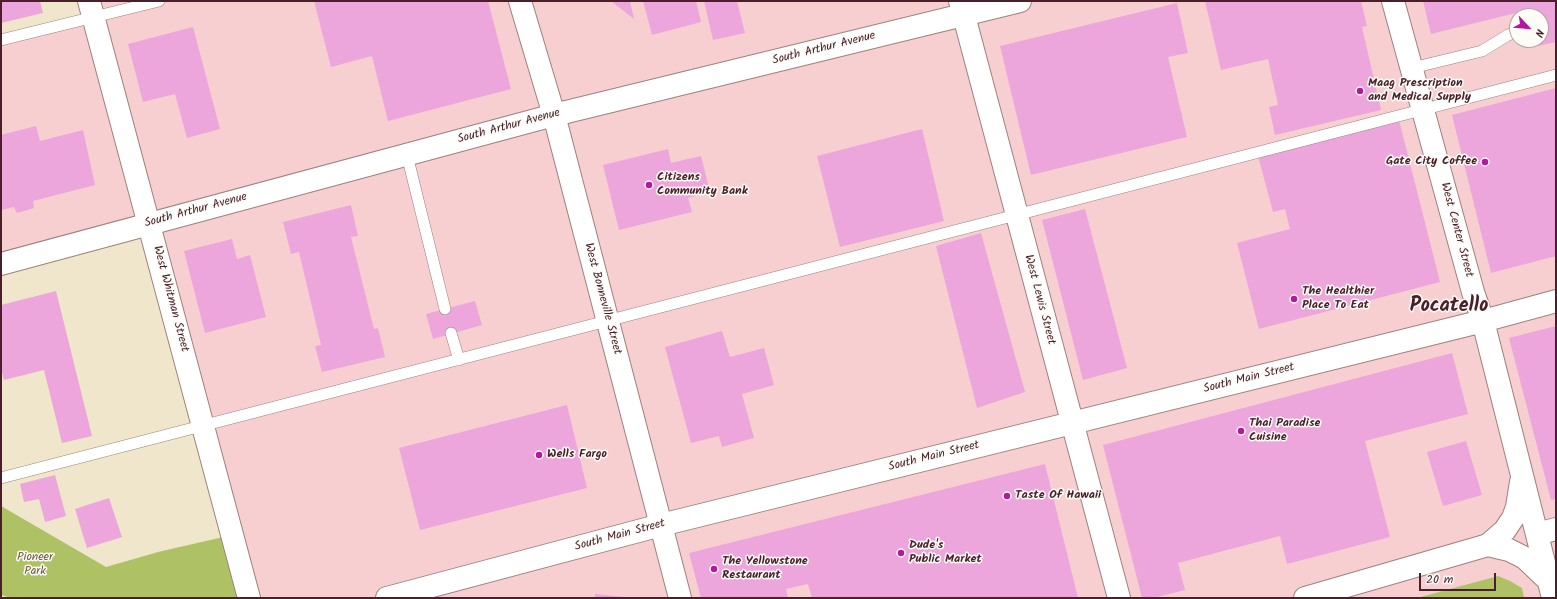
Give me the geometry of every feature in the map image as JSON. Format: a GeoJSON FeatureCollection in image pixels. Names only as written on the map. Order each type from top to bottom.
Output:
{"type":"FeatureCollection","features":[{"type":"Feature","properties":{"kind":"street","name":"West Bonneville Street"},"geometry":{"type":"LineString","coordinates":[[520,1],[554,115],[680,598]]}},
{"type":"Feature","properties":{"kind":"street","name":"South Arthur Avenue"},"geometry":{"type":"LineString","coordinates":[[1,264],[407,154],[962,8],[1020,1]]}},
{"type":"Feature","properties":{"kind":"street","name":"West Center Street"},"geometry":{"type":"LineString","coordinates":[[1393,1],[1424,109],[1473,292],[1483,321],[1522,474],[1546,532],[1552,590]]}},
{"type":"Feature","properties":{"kind":"street","name":"West Lewis Street"},"geometry":{"type":"LineString","coordinates":[[962,8],[1071,423],[1119,598]]}},
{"type":"Feature","properties":{"kind":"street","name":"West Whitman Street"},"geometry":{"type":"LineString","coordinates":[[91,9],[204,425],[249,598]]}},
{"type":"Feature","properties":{"kind":"street","name":"South Main Street"},"geometry":{"type":"LineString","coordinates":[[387,598],[661,525],[1483,321],[1556,301]]}},
{"type":"Feature","properties":{"kind":"street"},"geometry":{"type":"LineString","coordinates":[[1305,598],[1488,545],[1505,530],[1513,518],[1518,507],[1522,474]]}},
{"type":"Feature","properties":{"kind":"street"},"geometry":{"type":"LineString","coordinates":[[1488,545],[1509,550],[1526,558],[1552,590]]}},
{"type":"Feature","properties":{"kind":"lane"},"geometry":{"type":"LineString","coordinates":[[1,40],[91,9],[159,1]]}},
{"type":"Feature","properties":{"kind":"lane"},"geometry":{"type":"LineString","coordinates":[[1412,68],[1482,51],[1509,35]]}},
{"type":"Feature","properties":{"kind":"lane"},"geometry":{"type":"LineString","coordinates":[[1,478],[1556,75]]}},
{"type":"Feature","properties":{"kind":"lane"},"geometry":{"type":"LineString","coordinates":[[407,154],[445,309]]}},
{"type":"Feature","properties":{"kind":"lane"},"geometry":{"type":"LineString","coordinates":[[451,333],[459,360]]}},
{"type":"Feature","properties":{"kind":"shaded area"},"geometry":{"type":"Polygon","coordinates":[[[89,1],[1556,1],[1556,598],[248,598],[150,224],[1,264],[1,40],[93,17],[89,1]]]}},
{"type":"Feature","properties":{"kind":"green space","name":"Pioneer Park"},"geometry":{"type":"Polygon","coordinates":[[[1,506],[106,567],[158,552],[232,535],[249,598],[11,598],[1,595],[1,506]]]}},
{"type":"Feature","properties":{"kind":"green space"},"geometry":{"type":"Polygon","coordinates":[[[1498,576],[1522,588],[1524,598],[1417,598],[1498,576]]]}},
{"type":"Feature","properties":{"kind":"building"},"geometry":{"type":"Polygon","coordinates":[[[1,1],[40,1],[43,13],[1,23],[1,1]]]}},
{"type":"Feature","properties":{"kind":"building"},"geometry":{"type":"Polygon","coordinates":[[[314,1],[488,1],[511,89],[388,121],[372,56],[331,67],[314,1]]]}},
{"type":"Feature","properties":{"kind":"building"},"geometry":{"type":"Polygon","coordinates":[[[611,1],[630,1],[634,19],[611,1]]]}},
{"type":"Feature","properties":{"kind":"building"},"geometry":{"type":"Polygon","coordinates":[[[643,1],[696,1],[701,22],[652,35],[643,1]]]}},
{"type":"Feature","properties":{"kind":"building"},"geometry":{"type":"Polygon","coordinates":[[[704,1],[737,1],[745,33],[713,40],[704,1]]]}},
{"type":"Feature","properties":{"kind":"building"},"geometry":{"type":"Polygon","coordinates":[[[1205,1],[1361,1],[1367,26],[1362,27],[1381,110],[1275,135],[1269,107],[1278,105],[1268,59],[1221,70],[1205,1]]]}},
{"type":"Feature","properties":{"kind":"building"},"geometry":{"type":"Polygon","coordinates":[[[1423,1],[1556,1],[1556,42],[1549,44],[1549,8],[1509,8],[1509,15],[1431,34],[1423,1]]]}},
{"type":"Feature","properties":{"kind":"building"},"geometry":{"type":"Polygon","coordinates":[[[1177,3],[1188,53],[1168,57],[1187,137],[1031,175],[1000,46],[1177,3]]]}},
{"type":"Feature","properties":{"kind":"building"},"geometry":{"type":"Polygon","coordinates":[[[193,27],[220,129],[187,138],[175,94],[143,102],[128,44],[193,27]]]}},
{"type":"Feature","properties":{"kind":"building"},"geometry":{"type":"Polygon","coordinates":[[[1556,88],[1556,256],[1491,273],[1452,115],[1556,88]]]}},
{"type":"Feature","properties":{"kind":"building"},"geometry":{"type":"Polygon","coordinates":[[[1399,120],[1440,282],[1259,329],[1237,243],[1290,229],[1285,209],[1273,212],[1258,156],[1399,120]]]}},
{"type":"Feature","properties":{"kind":"building"},"geometry":{"type":"Polygon","coordinates":[[[36,126],[40,141],[83,130],[95,185],[33,201],[34,208],[17,213],[14,207],[1,210],[1,135],[36,126]]]}},
{"type":"Feature","properties":{"kind":"building"},"geometry":{"type":"Polygon","coordinates":[[[922,129],[944,221],[840,247],[817,156],[922,129]]]}},
{"type":"Feature","properties":{"kind":"building"},"geometry":{"type":"Polygon","coordinates":[[[668,149],[671,163],[701,156],[710,192],[688,198],[692,212],[619,230],[603,165],[668,149]]]}},
{"type":"Feature","properties":{"kind":"building"},"geometry":{"type":"Polygon","coordinates":[[[351,205],[358,236],[351,237],[374,329],[378,328],[385,357],[322,372],[315,346],[321,345],[299,252],[291,254],[283,222],[351,205]]]}},
{"type":"Feature","properties":{"kind":"building"},"geometry":{"type":"Polygon","coordinates":[[[1085,209],[1127,368],[1083,380],[1042,220],[1085,209]]]}},
{"type":"Feature","properties":{"kind":"building"},"geometry":{"type":"Polygon","coordinates":[[[981,233],[1025,392],[977,408],[936,246],[981,233]]]}},
{"type":"Feature","properties":{"kind":"building"},"geometry":{"type":"Polygon","coordinates":[[[232,239],[237,259],[250,255],[266,317],[205,333],[184,251],[232,239]]]}},
{"type":"Feature","properties":{"kind":"building"},"geometry":{"type":"Polygon","coordinates":[[[56,291],[92,436],[62,443],[44,370],[4,380],[1,368],[1,305],[56,291]]]}},
{"type":"Feature","properties":{"kind":"building"},"geometry":{"type":"Polygon","coordinates":[[[475,301],[482,325],[433,339],[426,314],[475,301]]]}},
{"type":"Feature","properties":{"kind":"building"},"geometry":{"type":"Polygon","coordinates":[[[1556,326],[1556,499],[1551,500],[1509,338],[1556,326]]]}},
{"type":"Feature","properties":{"kind":"building"},"geometry":{"type":"Polygon","coordinates":[[[722,331],[730,357],[764,348],[774,385],[742,394],[754,438],[722,447],[719,436],[691,443],[665,347],[722,331]]]}},
{"type":"Feature","properties":{"kind":"building"},"geometry":{"type":"Polygon","coordinates":[[[1452,353],[1468,414],[1365,441],[1390,537],[1287,564],[1280,536],[1178,563],[1185,590],[1153,598],[1142,598],[1103,445],[1452,353]]]}},
{"type":"Feature","properties":{"kind":"building"},"geometry":{"type":"Polygon","coordinates":[[[567,405],[587,488],[420,530],[399,448],[567,405]]]}},
{"type":"Feature","properties":{"kind":"building"},"geometry":{"type":"Polygon","coordinates":[[[1466,441],[1482,495],[1443,506],[1427,452],[1466,441]]]}},
{"type":"Feature","properties":{"kind":"building"},"geometry":{"type":"Polygon","coordinates":[[[1045,464],[1078,598],[812,598],[808,584],[786,589],[788,598],[701,598],[689,553],[1045,464]]]}},
{"type":"Feature","properties":{"kind":"building"},"geometry":{"type":"Polygon","coordinates":[[[55,475],[66,516],[45,522],[39,499],[24,502],[20,484],[55,475]]]}},
{"type":"Feature","properties":{"kind":"building"},"geometry":{"type":"Polygon","coordinates":[[[109,498],[122,537],[87,548],[75,509],[109,498]]]}},
{"type":"Feature","properties":{"kind":"building"},"geometry":{"type":"Polygon","coordinates":[[[595,594],[624,597],[624,598],[595,598],[595,594]]]}},
{"type":"Feature","properties":{"kind":"place","name":"Maag Prescription and Medical Supply"},"geometry":{"type":"Point","coordinates":[1360,91]}},
{"type":"Feature","properties":{"kind":"place","name":"Gate City Coffee"},"geometry":{"type":"Point","coordinates":[1485,162]}},
{"type":"Feature","properties":{"kind":"place","name":"Citizens Community Bank"},"geometry":{"type":"Point","coordinates":[649,185]}},
{"type":"Feature","properties":{"kind":"place","name":"The Healthier Place To Eat"},"geometry":{"type":"Point","coordinates":[1294,299]}},
{"type":"Feature","properties":{"kind":"place","name":"Thai Paradise Cuisine"},"geometry":{"type":"Point","coordinates":[1241,431]}},
{"type":"Feature","properties":{"kind":"place","name":"Wells Fargo"},"geometry":{"type":"Point","coordinates":[539,455]}},
{"type":"Feature","properties":{"kind":"place","name":"Taste Of Hawaii"},"geometry":{"type":"Point","coordinates":[1007,496]}},
{"type":"Feature","properties":{"kind":"place","name":"Dude's Public Market"},"geometry":{"type":"Point","coordinates":[901,553]}},
{"type":"Feature","properties":{"kind":"place","name":"The Yellowstone Restaurant"},"geometry":{"type":"Point","coordinates":[714,569]}},
{"type":"Feature","properties":{"kind":"district","name":"Pocatello"},"geometry":{"type":"Point","coordinates":[1449,308]}}]}
